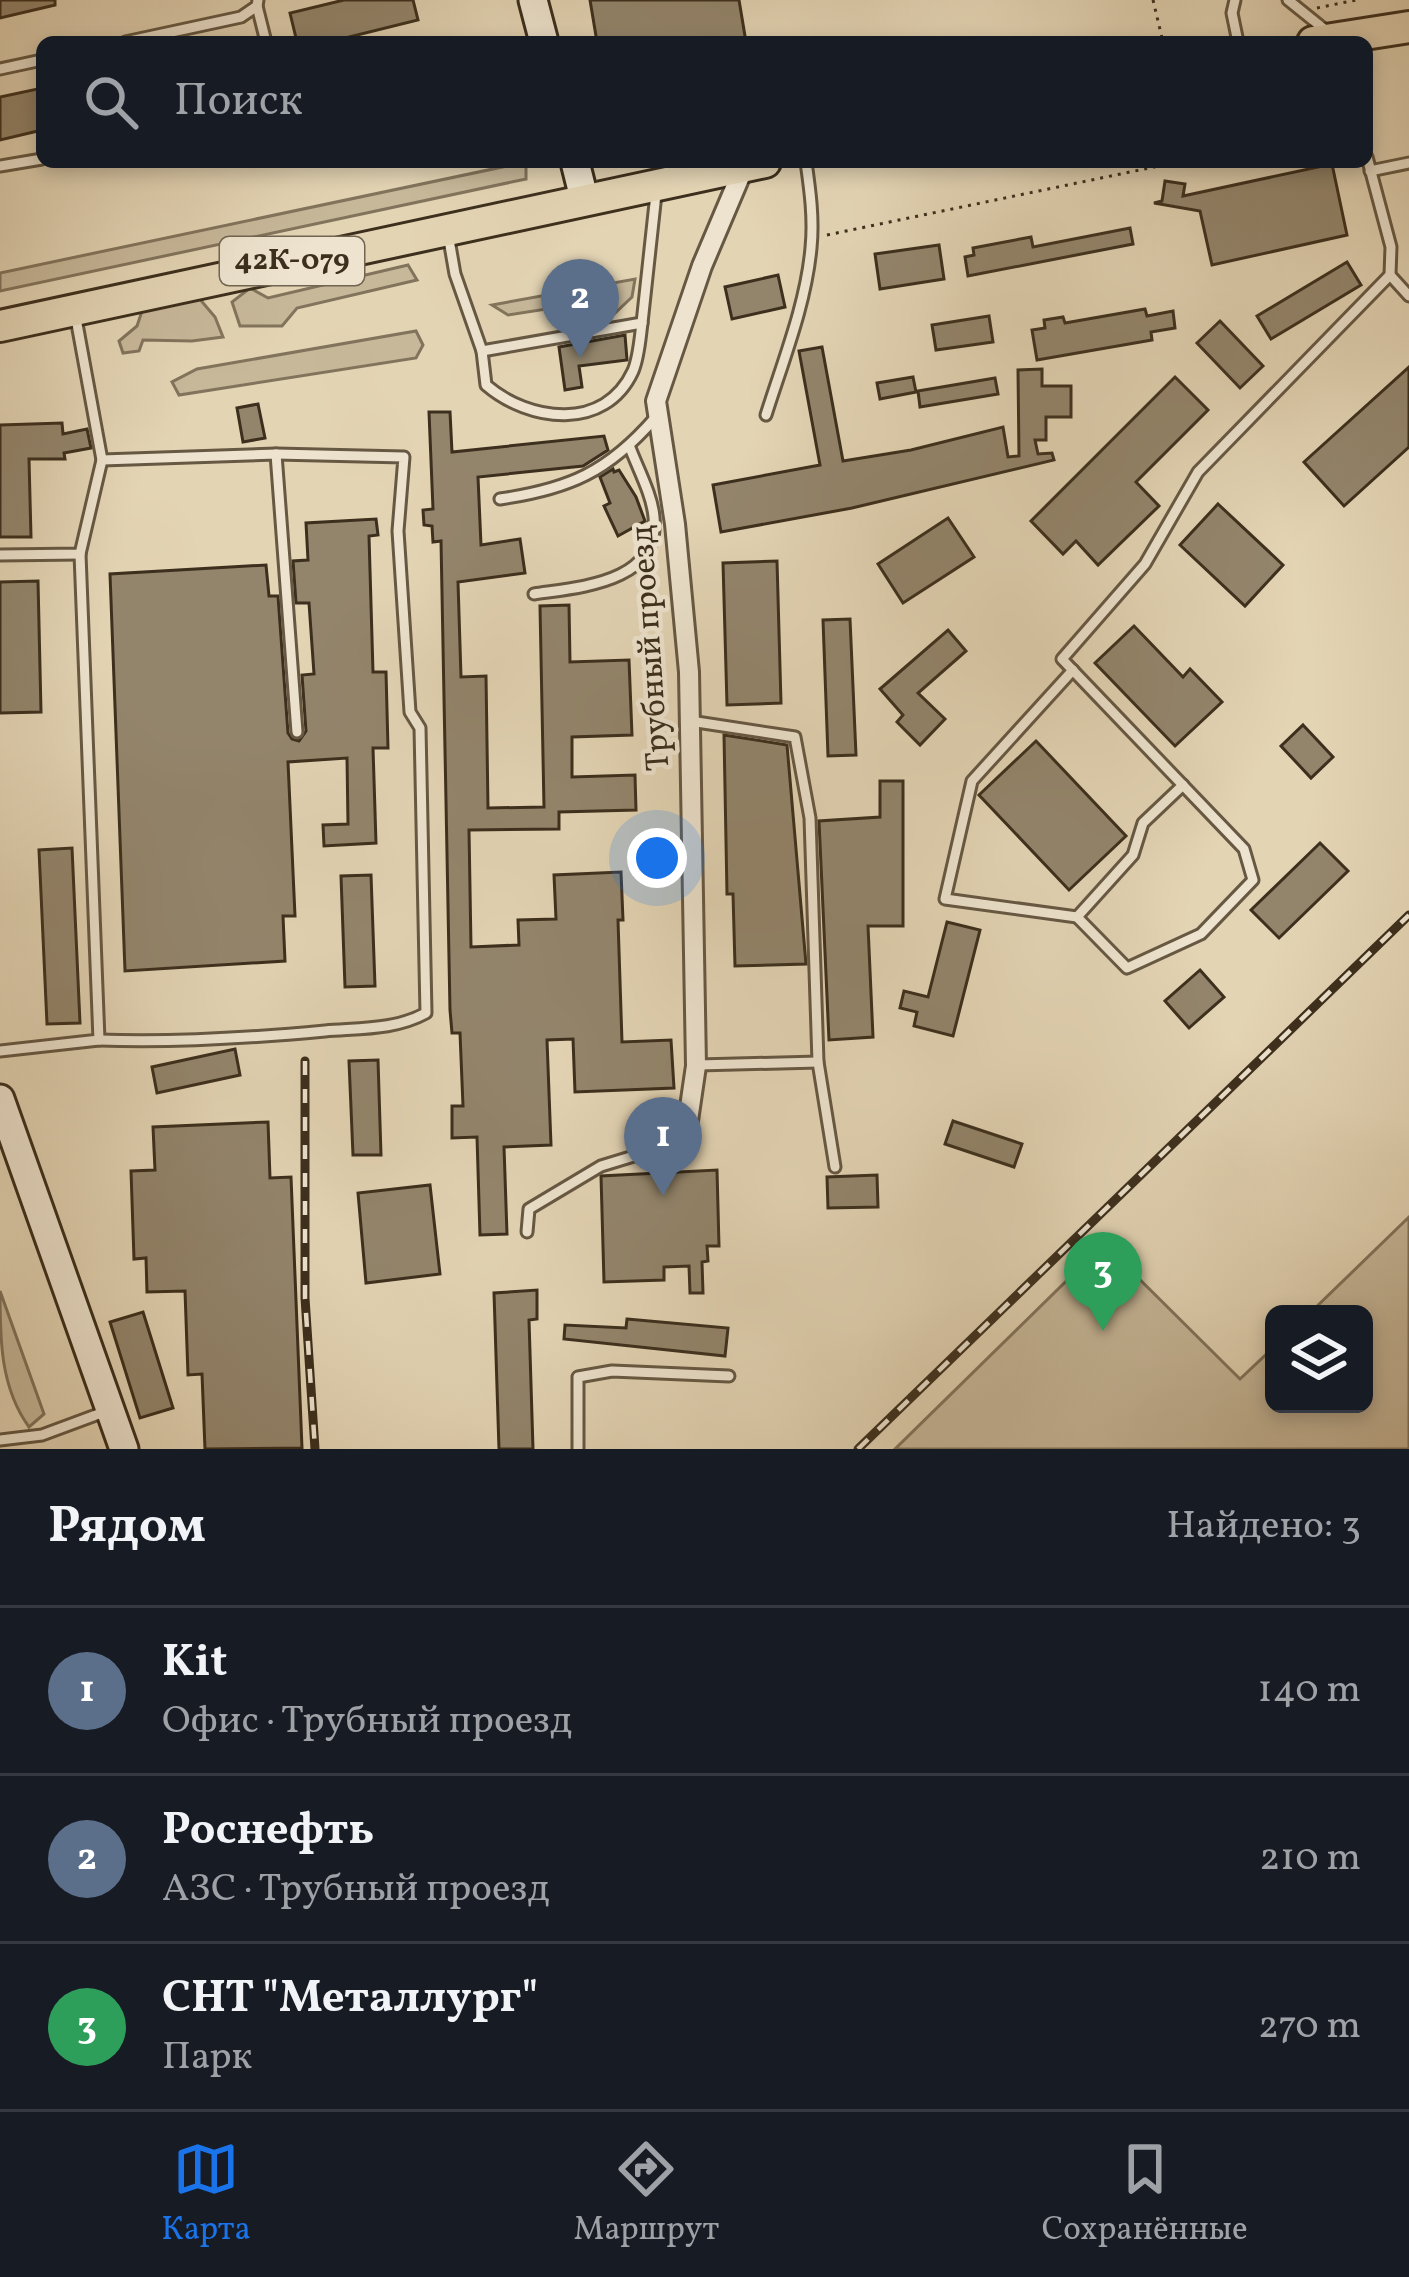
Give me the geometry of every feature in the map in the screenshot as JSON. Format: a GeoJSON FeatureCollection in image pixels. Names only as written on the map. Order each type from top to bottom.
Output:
{"type":"FeatureCollection","features":[{"type":"Feature","properties":{"kind":"main road"},"geometry":{"type":"LineString","coordinates":[[1352,36],[1409,27]]}},
{"type":"Feature","properties":{"kind":"main road","name":"42К-079"},"geometry":{"type":"LineString","coordinates":[[0,326],[736,168]]}},
{"type":"Feature","properties":{"kind":"street"},"geometry":{"type":"LineString","coordinates":[[532,0],[542,36]]}},
{"type":"Feature","properties":{"kind":"street"},"geometry":{"type":"LineString","coordinates":[[576,168],[584,198]]}},
{"type":"Feature","properties":{"kind":"street","name":"Трубный проезд"},"geometry":{"type":"LineString","coordinates":[[685,1141],[696,1066],[689,672],[675,524],[656,401],[702,266],[752,168]]}},
{"type":"Feature","properties":{"kind":"street"},"geometry":{"type":"LineString","coordinates":[[1,1104],[124,1449]]}},
{"type":"Feature","properties":{"kind":"lane"},"geometry":{"type":"LineString","coordinates":[[1235,0],[1237,36]]}},
{"type":"Feature","properties":{"kind":"lane"},"geometry":{"type":"LineString","coordinates":[[1288,0],[1324,36]]}},
{"type":"Feature","properties":{"kind":"lane"},"geometry":{"type":"LineString","coordinates":[[153,36],[242,17],[257,3]]}},
{"type":"Feature","properties":{"kind":"lane"},"geometry":{"type":"LineString","coordinates":[[257,3],[265,36]]}},
{"type":"Feature","properties":{"kind":"lane"},"geometry":{"type":"LineString","coordinates":[[0,69],[36,61]]}},
{"type":"Feature","properties":{"kind":"lane"},"geometry":{"type":"LineString","coordinates":[[0,166],[36,159]]}},
{"type":"Feature","properties":{"kind":"lane"},"geometry":{"type":"LineString","coordinates":[[1370,171],[1409,164]]}},
{"type":"Feature","properties":{"kind":"lane"},"geometry":{"type":"LineString","coordinates":[[766,415],[793,331],[812,238],[806,168]]}},
{"type":"Feature","properties":{"kind":"lane"},"geometry":{"type":"LineString","coordinates":[[1073,670],[972,781],[945,899],[1077,917],[1127,968],[1202,934],[1252,880],[1244,849],[1073,670],[1062,659],[1145,564],[1198,472],[1390,275],[1391,247],[1369,168]]}},
{"type":"Feature","properties":{"kind":"lane"},"geometry":{"type":"LineString","coordinates":[[448,228],[454,274],[482,351],[486,385],[502,399],[534,414],[579,414],[603,407],[621,391],[635,368],[657,185]]}},
{"type":"Feature","properties":{"kind":"lane"},"geometry":{"type":"LineString","coordinates":[[1390,275],[1409,296]]}},
{"type":"Feature","properties":{"kind":"lane"},"geometry":{"type":"LineString","coordinates":[[74,308],[102,460],[80,554],[99,1040]]}},
{"type":"Feature","properties":{"kind":"lane"},"geometry":{"type":"LineString","coordinates":[[482,351],[642,323]]}},
{"type":"Feature","properties":{"kind":"lane"},"geometry":{"type":"LineString","coordinates":[[500,499],[554,491],[599,468],[629,446],[658,415]]}},
{"type":"Feature","properties":{"kind":"lane"},"geometry":{"type":"LineString","coordinates":[[534,594],[599,584],[625,573],[646,554],[654,513],[629,446]]}},
{"type":"Feature","properties":{"kind":"lane"},"geometry":{"type":"LineString","coordinates":[[0,1051],[99,1040],[286,1035],[406,1024],[426,1013],[420,728],[410,712],[398,531],[404,457],[276,454],[102,460]]}},
{"type":"Feature","properties":{"kind":"lane"},"geometry":{"type":"LineString","coordinates":[[276,454],[297,732]]}},
{"type":"Feature","properties":{"kind":"lane"},"geometry":{"type":"LineString","coordinates":[[0,555],[80,554]]}},
{"type":"Feature","properties":{"kind":"lane"},"geometry":{"type":"LineString","coordinates":[[690,721],[795,737],[810,818],[818,1062],[835,1167]]}},
{"type":"Feature","properties":{"kind":"lane"},"geometry":{"type":"LineString","coordinates":[[1077,917],[1132,855],[1143,823],[1183,785]]}},
{"type":"Feature","properties":{"kind":"lane"},"geometry":{"type":"LineString","coordinates":[[696,1066],[818,1062]]}},
{"type":"Feature","properties":{"kind":"lane"},"geometry":{"type":"LineString","coordinates":[[527,1232],[529,1209],[601,1166],[685,1141]]}},
{"type":"Feature","properties":{"kind":"lane"},"geometry":{"type":"LineString","coordinates":[[578,1449],[578,1377],[612,1371],[729,1376]]}},
{"type":"Feature","properties":{"kind":"lane"},"geometry":{"type":"LineString","coordinates":[[0,1440],[42,1435],[109,1410]]}},
{"type":"Feature","properties":{"kind":"path"},"geometry":{"type":"LineString","coordinates":[[1154,0],[1162,36]]}},
{"type":"Feature","properties":{"kind":"path"},"geometry":{"type":"LineString","coordinates":[[1302,11],[1356,0]]}},
{"type":"Feature","properties":{"kind":"path"},"geometry":{"type":"LineString","coordinates":[[1130,172],[1132,168]]}},
{"type":"Feature","properties":{"kind":"path"},"geometry":{"type":"LineString","coordinates":[[812,238],[1149,168]]}},
{"type":"Feature","properties":{"kind":"shaded area"},"geometry":{"type":"Polygon","coordinates":[[[498,168],[526,168],[526,179],[0,291],[0,273],[498,168]]]}},
{"type":"Feature","properties":{"kind":"shaded area"},"geometry":{"type":"Polygon","coordinates":[[[408,265],[417,280],[297,308],[282,326],[240,326],[232,302],[250,288],[268,298],[408,265]]]}},
{"type":"Feature","properties":{"kind":"shaded area"},"geometry":{"type":"Polygon","coordinates":[[[635,279],[632,297],[613,315],[588,314],[578,304],[508,315],[492,305],[635,279]]]}},
{"type":"Feature","properties":{"kind":"shaded area"},"geometry":{"type":"Polygon","coordinates":[[[198,297],[215,317],[223,337],[143,340],[139,351],[123,353],[119,341],[137,326],[143,308],[198,297]]]}},
{"type":"Feature","properties":{"kind":"shaded area"},"geometry":{"type":"Polygon","coordinates":[[[416,331],[423,345],[416,358],[179,395],[172,382],[197,369],[416,331]]]}},
{"type":"Feature","properties":{"kind":"shaded area"},"geometry":{"type":"Polygon","coordinates":[[[1409,1217],[1409,1449],[895,1449],[1104,1244],[1240,1379],[1265,1355],[1265,1413],[1373,1413],[1373,1305],[1318,1305],[1409,1217]]]}},
{"type":"Feature","properties":{"kind":"shaded area"},"geometry":{"type":"Polygon","coordinates":[[[0,1291],[44,1414],[29,1427],[7,1379],[0,1291]]]}},
{"type":"Feature","properties":{"kind":"building"},"geometry":{"type":"Polygon","coordinates":[[[0,0],[55,0],[55,5],[0,18],[0,0]]]}},
{"type":"Feature","properties":{"kind":"building"},"geometry":{"type":"Polygon","coordinates":[[[344,0],[413,0],[418,20],[353,36],[296,36],[290,13],[344,0]]]}},
{"type":"Feature","properties":{"kind":"building"},"geometry":{"type":"Polygon","coordinates":[[[590,0],[739,0],[745,36],[596,36],[590,0]]]}},
{"type":"Feature","properties":{"kind":"building"},"geometry":{"type":"Polygon","coordinates":[[[36,89],[36,131],[0,140],[0,97],[36,89]]]}},
{"type":"Feature","properties":{"kind":"building"},"geometry":{"type":"Polygon","coordinates":[[[1333,168],[1347,235],[1212,265],[1200,211],[1154,203],[1162,201],[1165,181],[1185,184],[1183,196],[1333,168]]]}},
{"type":"Feature","properties":{"kind":"building"},"geometry":{"type":"Polygon","coordinates":[[[1130,228],[1133,244],[968,276],[965,257],[974,255],[973,248],[1031,237],[1033,247],[1130,228]]]}},
{"type":"Feature","properties":{"kind":"building"},"geometry":{"type":"Polygon","coordinates":[[[939,245],[944,279],[880,289],[875,254],[939,245]]]}},
{"type":"Feature","properties":{"kind":"building"},"geometry":{"type":"Polygon","coordinates":[[[1347,262],[1361,285],[1271,339],[1257,316],[1347,262]]]}},
{"type":"Feature","properties":{"kind":"building"},"geometry":{"type":"Polygon","coordinates":[[[778,275],[785,307],[732,319],[725,287],[778,275]]]}},
{"type":"Feature","properties":{"kind":"building"},"geometry":{"type":"Polygon","coordinates":[[[1145,309],[1147,316],[1173,311],[1175,328],[1151,332],[1152,340],[1037,360],[1032,330],[1045,328],[1044,320],[1063,317],[1065,323],[1145,309]]]}},
{"type":"Feature","properties":{"kind":"building"},"geometry":{"type":"Polygon","coordinates":[[[989,316],[993,342],[936,350],[932,325],[989,316]]]}},
{"type":"Feature","properties":{"kind":"building"},"geometry":{"type":"Polygon","coordinates":[[[1220,321],[1263,366],[1240,388],[1197,343],[1220,321]]]}},
{"type":"Feature","properties":{"kind":"building"},"geometry":{"type":"Polygon","coordinates":[[[625,335],[627,360],[579,366],[582,387],[565,390],[559,347],[625,335]]]}},
{"type":"Feature","properties":{"kind":"building"},"geometry":{"type":"Polygon","coordinates":[[[822,347],[843,461],[1003,427],[1008,457],[1019,456],[1018,370],[1042,369],[1042,386],[1071,386],[1071,417],[1046,417],[1046,440],[1035,440],[1038,454],[1052,453],[1054,460],[852,508],[721,532],[713,485],[820,465],[799,351],[822,347]]]}},
{"type":"Feature","properties":{"kind":"building"},"geometry":{"type":"Polygon","coordinates":[[[1409,367],[1409,447],[1344,506],[1304,462],[1409,367]]]}},
{"type":"Feature","properties":{"kind":"building"},"geometry":{"type":"Polygon","coordinates":[[[913,377],[916,392],[880,399],[877,383],[913,377]]]}},
{"type":"Feature","properties":{"kind":"building"},"geometry":{"type":"Polygon","coordinates":[[[1175,377],[1208,410],[1136,482],[1159,506],[1098,565],[1076,541],[1063,554],[1031,521],[1175,377]]]}},
{"type":"Feature","properties":{"kind":"building"},"geometry":{"type":"Polygon","coordinates":[[[995,378],[998,394],[920,407],[918,391],[995,378]]]}},
{"type":"Feature","properties":{"kind":"building"},"geometry":{"type":"Polygon","coordinates":[[[258,404],[265,438],[243,442],[237,408],[258,404]]]}},
{"type":"Feature","properties":{"kind":"building"},"geometry":{"type":"Polygon","coordinates":[[[429,412],[450,412],[452,452],[604,436],[608,450],[583,466],[478,477],[481,545],[520,539],[525,573],[458,582],[461,677],[486,676],[488,808],[544,807],[540,606],[569,605],[570,662],[629,660],[632,735],[572,737],[572,777],[635,775],[636,810],[559,812],[559,829],[469,830],[471,947],[519,945],[518,920],[556,919],[554,875],[621,872],[622,1042],[671,1040],[674,1088],[575,1092],[573,1039],[547,1040],[551,1145],[504,1147],[507,1234],[480,1235],[477,1137],[452,1138],[452,1106],[463,1106],[460,1033],[452,1033],[450,1010],[441,541],[433,542],[432,526],[424,525],[423,510],[433,509],[429,412]]]}},
{"type":"Feature","properties":{"kind":"building"},"geometry":{"type":"Polygon","coordinates":[[[62,423],[63,434],[87,429],[91,448],[64,453],[65,459],[29,459],[31,537],[0,537],[0,425],[62,423]]]}},
{"type":"Feature","properties":{"kind":"building"},"geometry":{"type":"Polygon","coordinates":[[[619,470],[636,497],[645,521],[618,536],[604,506],[610,503],[600,477],[619,470]]]}},
{"type":"Feature","properties":{"kind":"building"},"geometry":{"type":"Polygon","coordinates":[[[1218,504],[1283,565],[1245,606],[1180,545],[1218,504]]]}},
{"type":"Feature","properties":{"kind":"building"},"geometry":{"type":"Polygon","coordinates":[[[948,518],[974,557],[903,603],[878,564],[948,518]]]}},
{"type":"Feature","properties":{"kind":"building"},"geometry":{"type":"Polygon","coordinates":[[[376,519],[378,535],[369,536],[373,672],[386,672],[388,748],[373,748],[376,843],[324,846],[323,825],[348,824],[347,758],[288,762],[295,916],[283,916],[285,961],[125,971],[110,574],[266,565],[269,596],[278,596],[288,733],[299,741],[306,731],[302,675],[314,674],[309,603],[296,603],[293,561],[308,560],[306,523],[376,519]]]}},
{"type":"Feature","properties":{"kind":"building"},"geometry":{"type":"Polygon","coordinates":[[[777,561],[781,703],[727,705],[723,563],[777,561]]]}},
{"type":"Feature","properties":{"kind":"building"},"geometry":{"type":"Polygon","coordinates":[[[38,581],[41,712],[0,713],[0,582],[38,581]]]}},
{"type":"Feature","properties":{"kind":"building"},"geometry":{"type":"Polygon","coordinates":[[[850,619],[856,755],[828,756],[823,620],[850,619]]]}},
{"type":"Feature","properties":{"kind":"building"},"geometry":{"type":"Polygon","coordinates":[[[1134,626],[1183,677],[1190,669],[1222,702],[1175,746],[1095,663],[1134,626]]]}},
{"type":"Feature","properties":{"kind":"building"},"geometry":{"type":"Polygon","coordinates":[[[948,630],[966,651],[918,693],[945,719],[920,745],[897,722],[903,715],[880,689],[948,630]]]}},
{"type":"Feature","properties":{"kind":"building"},"geometry":{"type":"Polygon","coordinates":[[[1303,725],[1333,757],[1311,778],[1281,746],[1303,725]]]}},
{"type":"Feature","properties":{"kind":"building"},"geometry":{"type":"Polygon","coordinates":[[[724,735],[787,745],[806,964],[735,966],[733,894],[727,894],[724,735]]]}},
{"type":"Feature","properties":{"kind":"building"},"geometry":{"type":"Polygon","coordinates":[[[1036,741],[1126,836],[1069,890],[979,795],[1036,741]]]}},
{"type":"Feature","properties":{"kind":"building"},"geometry":{"type":"Polygon","coordinates":[[[880,781],[903,781],[903,926],[868,926],[873,1037],[829,1040],[819,821],[880,817],[880,781]]]}},
{"type":"Feature","properties":{"kind":"building"},"geometry":{"type":"Polygon","coordinates":[[[1320,843],[1348,871],[1279,938],[1251,910],[1320,843]]]}},
{"type":"Feature","properties":{"kind":"building"},"geometry":{"type":"Polygon","coordinates":[[[72,848],[80,1023],[47,1024],[39,850],[72,848]]]}},
{"type":"Feature","properties":{"kind":"building"},"geometry":{"type":"Polygon","coordinates":[[[371,875],[375,986],[345,987],[341,876],[371,875]]]}},
{"type":"Feature","properties":{"kind":"building"},"geometry":{"type":"Polygon","coordinates":[[[947,922],[980,930],[953,1036],[914,1026],[917,1012],[900,1008],[904,991],[928,997],[947,922]]]}},
{"type":"Feature","properties":{"kind":"building"},"geometry":{"type":"Polygon","coordinates":[[[1200,970],[1224,997],[1189,1028],[1165,1001],[1200,970]]]}},
{"type":"Feature","properties":{"kind":"building"},"geometry":{"type":"Polygon","coordinates":[[[235,1049],[240,1075],[157,1093],[152,1067],[235,1049]]]}},
{"type":"Feature","properties":{"kind":"building"},"geometry":{"type":"Polygon","coordinates":[[[378,1060],[381,1155],[353,1155],[349,1061],[378,1060]]]}},
{"type":"Feature","properties":{"kind":"building"},"geometry":{"type":"Polygon","coordinates":[[[953,1121],[1022,1144],[1014,1167],[945,1144],[953,1121]]]}},
{"type":"Feature","properties":{"kind":"building"},"geometry":{"type":"Polygon","coordinates":[[[268,1122],[270,1178],[291,1177],[302,1448],[205,1449],[202,1374],[188,1375],[185,1291],[147,1292],[146,1258],[134,1259],[131,1171],[155,1170],[153,1127],[268,1122]]]}},
{"type":"Feature","properties":{"kind":"building"},"geometry":{"type":"Polygon","coordinates":[[[717,1170],[719,1246],[707,1246],[708,1261],[702,1262],[703,1293],[690,1293],[689,1266],[664,1267],[664,1280],[604,1282],[601,1176],[717,1170]]]}},
{"type":"Feature","properties":{"kind":"building"},"geometry":{"type":"Polygon","coordinates":[[[877,1175],[878,1207],[828,1208],[827,1177],[877,1175]]]}},
{"type":"Feature","properties":{"kind":"building"},"geometry":{"type":"Polygon","coordinates":[[[430,1185],[440,1274],[366,1283],[358,1193],[430,1185]]]}},
{"type":"Feature","properties":{"kind":"building"},"geometry":{"type":"Polygon","coordinates":[[[537,1290],[537,1319],[529,1320],[533,1449],[499,1449],[494,1293],[537,1290]]]}},
{"type":"Feature","properties":{"kind":"building"},"geometry":{"type":"Polygon","coordinates":[[[143,1312],[173,1408],[140,1418],[110,1322],[143,1312]]]}},
{"type":"Feature","properties":{"kind":"building"},"geometry":{"type":"Polygon","coordinates":[[[627,1319],[728,1328],[725,1356],[564,1339],[565,1325],[626,1328],[627,1319]]]}},
{"type":"Feature","properties":{"kind":"railway"},"geometry":{"type":"LineString","coordinates":[[858,1449],[1409,915]]}},
{"type":"Feature","properties":{"kind":"railway"},"geometry":{"type":"LineString","coordinates":[[305,1061],[305,1298],[315,1449]]}},
{"type":"Feature","properties":{"kind":"place","name":"Роснефть"},"geometry":{"type":"Point","coordinates":[580,358]}},
{"type":"Feature","properties":{"kind":"place","name":"Kit"},"geometry":{"type":"Point","coordinates":[663,1196]}},
{"type":"Feature","properties":{"kind":"place","name":"СНТ \"Металлург\""},"geometry":{"type":"Point","coordinates":[1103,1331]}}]}
